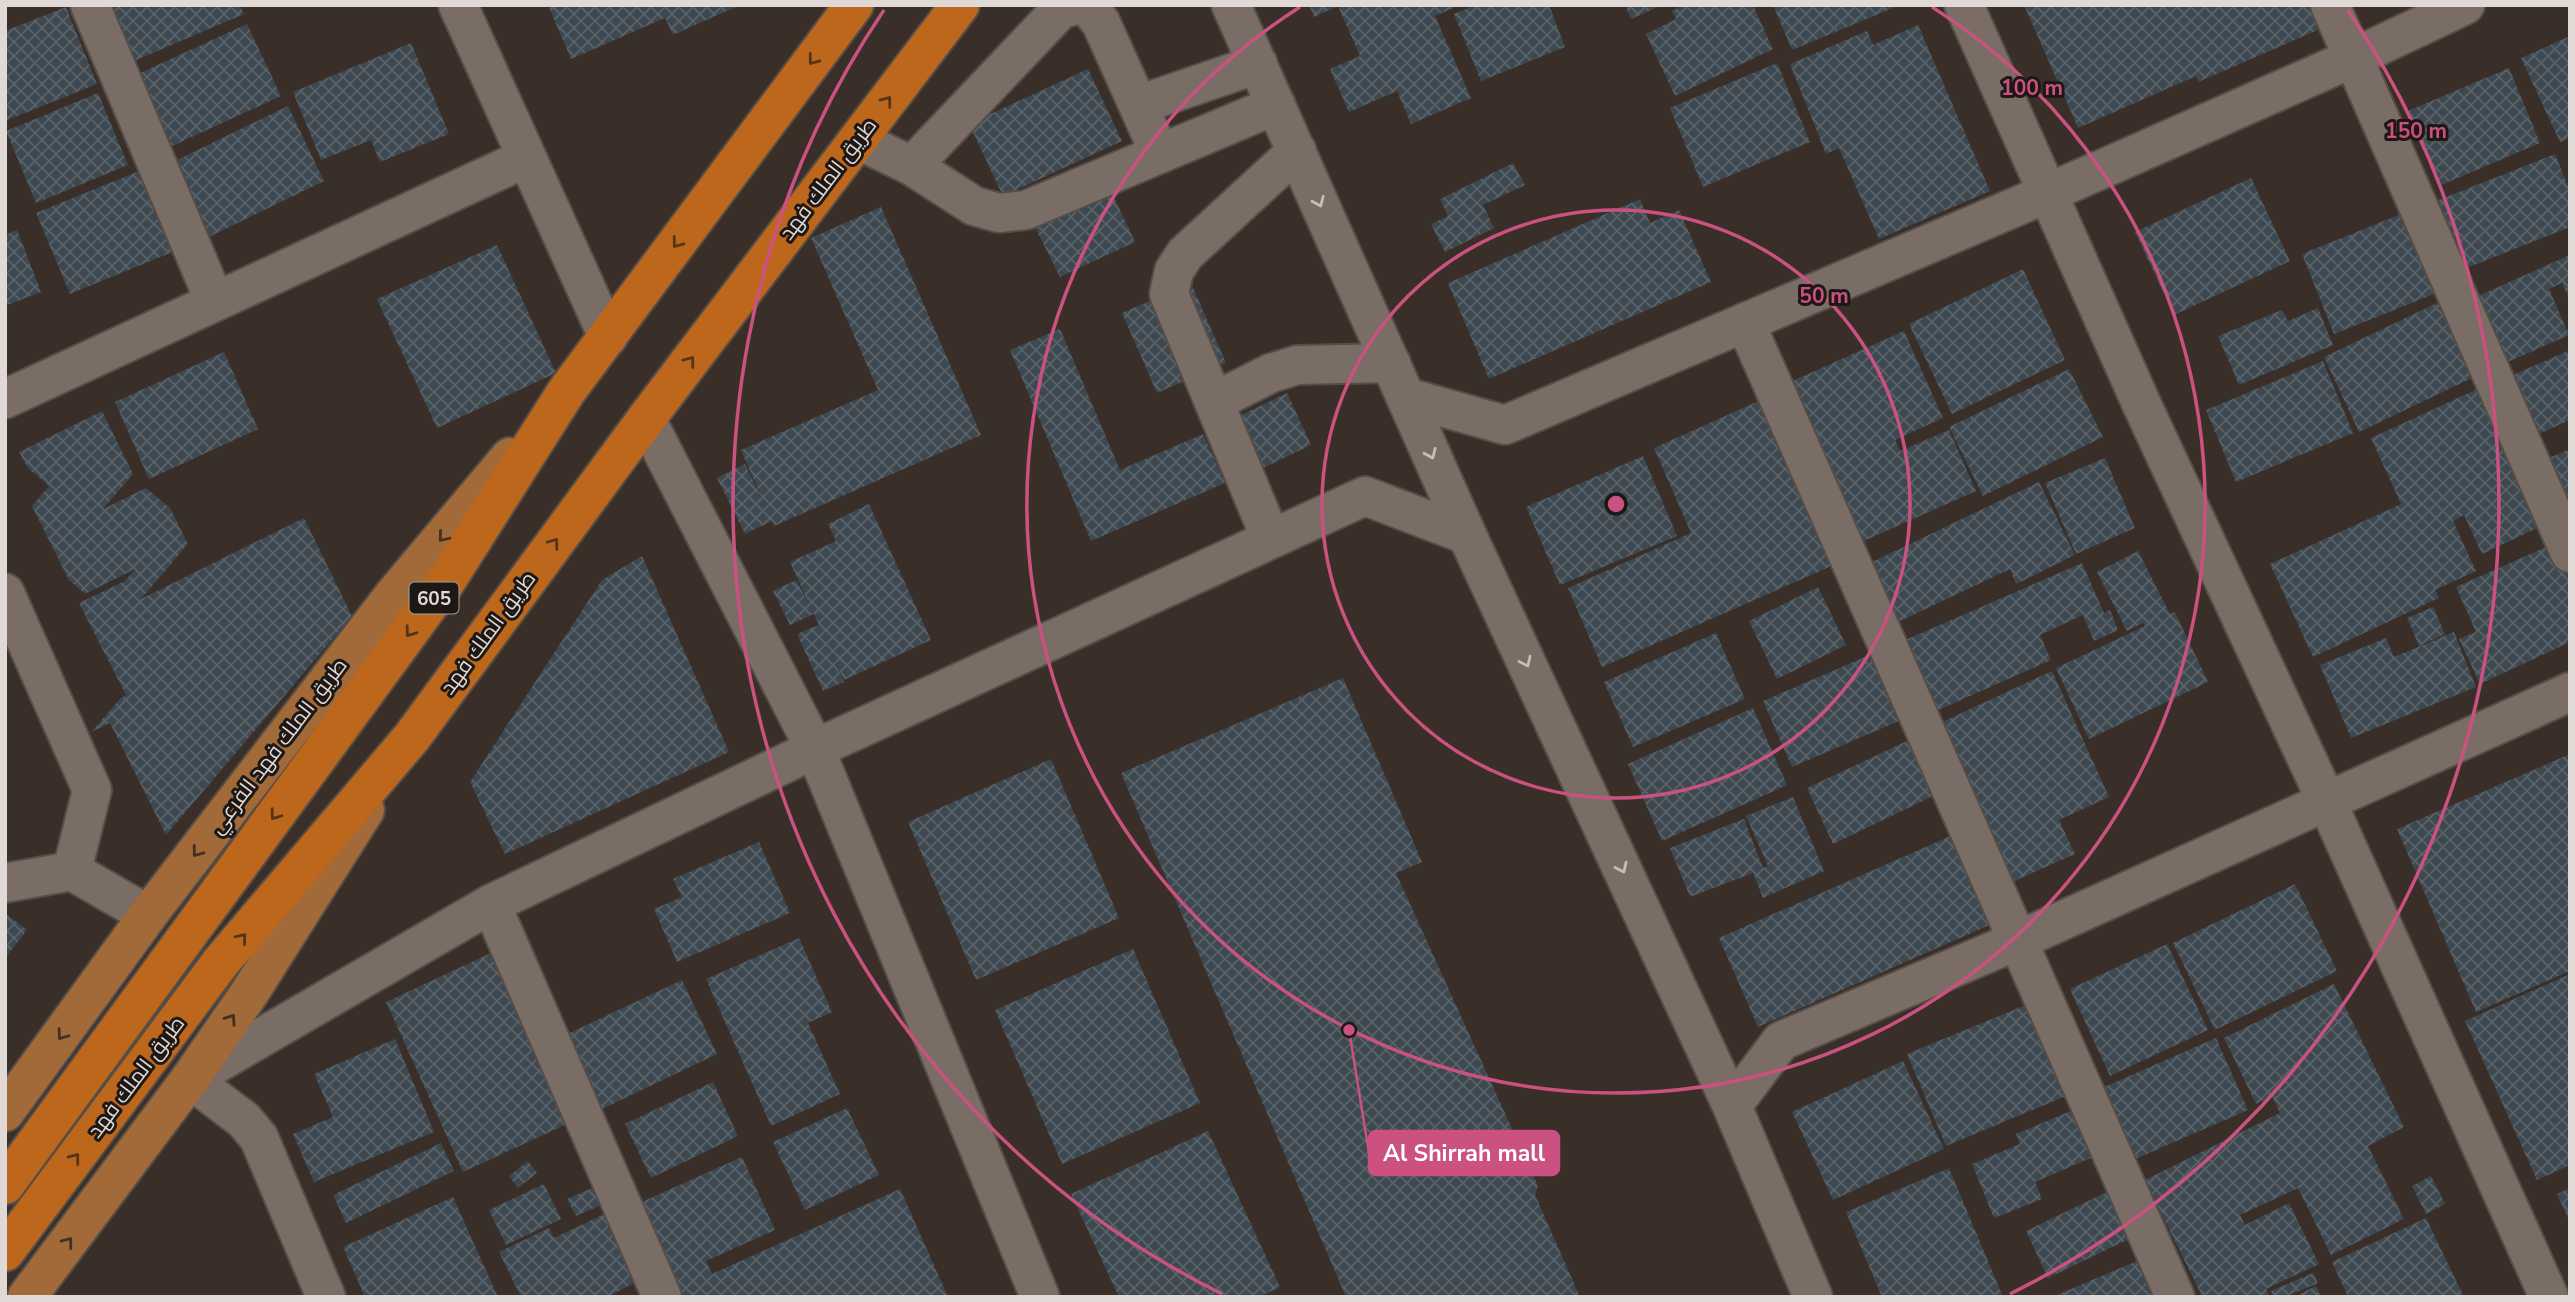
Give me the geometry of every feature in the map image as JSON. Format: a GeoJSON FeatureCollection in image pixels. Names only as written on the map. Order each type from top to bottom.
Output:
{"type":"FeatureCollection","features":[{"type":"Feature","properties":{"kind":"highway","name":"طريق الملك فهد"},"geometry":{"type":"LineString","coordinates":[[5,1185],[445,583],[566,392],[854,5]]}},
{"type":"Feature","properties":{"kind":"highway","name":"طريق الملك فهد"},"geometry":{"type":"LineString","coordinates":[[5,1252],[220,964],[412,737],[646,419],[960,5]]}},
{"type":"Feature","properties":{"kind":"main road","name":"طريق الملك فهد الفرعي"},"geometry":{"type":"LineString","coordinates":[[6,1107],[148,915],[393,596],[566,392]]}},
{"type":"Feature","properties":{"kind":"main road"},"geometry":{"type":"LineString","coordinates":[[27,1297],[190,1079],[250,992],[412,737]]}},
{"type":"Feature","properties":{"kind":"street"},"geometry":{"type":"LineString","coordinates":[[89,5],[215,302]]}},
{"type":"Feature","properties":{"kind":"street"},"geometry":{"type":"LineString","coordinates":[[458,5],[608,337]]}},
{"type":"Feature","properties":{"kind":"street"},"geometry":{"type":"LineString","coordinates":[[912,166],[1060,9],[1077,5]]}},
{"type":"Feature","properties":{"kind":"street"},"geometry":{"type":"LineString","coordinates":[[1087,5],[1101,23],[1160,154]]}},
{"type":"Feature","properties":{"kind":"street"},"geometry":{"type":"LineString","coordinates":[[1231,5],[1467,535],[1732,1106],[1812,1297]]}},
{"type":"Feature","properties":{"kind":"street"},"geometry":{"type":"LineString","coordinates":[[1964,5],[2142,405],[2327,802],[2549,1297]]}},
{"type":"Feature","properties":{"kind":"street"},"geometry":{"type":"LineString","coordinates":[[2330,5],[2570,553]]}},
{"type":"Feature","properties":{"kind":"street"},"geometry":{"type":"LineString","coordinates":[[1406,397],[1505,425],[2048,193],[2353,58],[2465,5]]}},
{"type":"Feature","properties":{"kind":"street"},"geometry":{"type":"LineString","coordinates":[[1138,105],[1258,64]]}},
{"type":"Feature","properties":{"kind":"street"},"geometry":{"type":"LineString","coordinates":[[858,140],[912,166],[974,205],[999,213],[1026,210],[1276,105]]}},
{"type":"Feature","properties":{"kind":"street"},"geometry":{"type":"LineString","coordinates":[[1271,539],[1169,294],[1174,271],[1185,254],[1297,151]]}},
{"type":"Feature","properties":{"kind":"street"},"geometry":{"type":"LineString","coordinates":[[5,399],[526,158]]}},
{"type":"Feature","properties":{"kind":"street"},"geometry":{"type":"LineString","coordinates":[[1745,322],[2175,1297]]}},
{"type":"Feature","properties":{"kind":"street"},"geometry":{"type":"LineString","coordinates":[[1214,402],[1271,373],[1297,365],[1391,363]]}},
{"type":"Feature","properties":{"kind":"street"},"geometry":{"type":"LineString","coordinates":[[646,419],[815,749],[1040,1297]]}},
{"type":"Feature","properties":{"kind":"street"},"geometry":{"type":"LineString","coordinates":[[326,1297],[259,1138],[244,1120],[190,1079],[491,904],[815,749],[1365,496],[1467,535]]}},
{"type":"Feature","properties":{"kind":"street"},"geometry":{"type":"LineString","coordinates":[[5,593],[92,790],[72,872]]}},
{"type":"Feature","properties":{"kind":"street"},"geometry":{"type":"LineString","coordinates":[[1732,1106],[1781,1041],[2019,940],[2570,692]]}},
{"type":"Feature","properties":{"kind":"street"},"geometry":{"type":"LineString","coordinates":[[5,883],[72,872],[148,915]]}},
{"type":"Feature","properties":{"kind":"street"},"geometry":{"type":"LineString","coordinates":[[491,904],[662,1297]]}},
{"type":"Feature","properties":{"kind":"building"},"geometry":{"type":"Polygon","coordinates":[[[102,5],[240,5],[244,14],[127,64],[102,5]]]}},
{"type":"Feature","properties":{"kind":"building"},"geometry":{"type":"Polygon","coordinates":[[[548,5],[740,5],[673,35],[665,18],[571,59],[548,5]]]}},
{"type":"Feature","properties":{"kind":"building"},"geometry":{"type":"Polygon","coordinates":[[[1309,5],[1460,5],[1435,16],[1471,98],[1411,124],[1397,91],[1349,112],[1330,69],[1360,56],[1338,6],[1314,17],[1309,5]]]}},
{"type":"Feature","properties":{"kind":"building"},"geometry":{"type":"Polygon","coordinates":[[[1476,5],[1549,5],[1565,47],[1481,81],[1454,14],[1476,5]]]}},
{"type":"Feature","properties":{"kind":"building"},"geometry":{"type":"Polygon","coordinates":[[[1625,5],[1662,5],[1631,19],[1625,5]]]}},
{"type":"Feature","properties":{"kind":"building"},"geometry":{"type":"Polygon","coordinates":[[[1683,5],[1753,5],[1773,49],[1675,96],[1646,34],[1676,19],[1672,11],[1683,5]]]}},
{"type":"Feature","properties":{"kind":"building"},"geometry":{"type":"Polygon","coordinates":[[[1773,5],[1900,5],[1792,50],[1773,5]]]}},
{"type":"Feature","properties":{"kind":"building"},"geometry":{"type":"Polygon","coordinates":[[[2024,5],[2310,5],[2320,29],[2198,82],[2196,76],[2078,128],[2024,5]]]}},
{"type":"Feature","properties":{"kind":"building"},"geometry":{"type":"Polygon","coordinates":[[[66,7],[97,84],[5,121],[5,31],[66,7]]]}},
{"type":"Feature","properties":{"kind":"building"},"geometry":{"type":"Polygon","coordinates":[[[247,24],[281,96],[172,146],[138,74],[247,24]]]}},
{"type":"Feature","properties":{"kind":"building"},"geometry":{"type":"Polygon","coordinates":[[[1918,25],[1990,191],[1879,239],[1839,148],[1826,154],[1790,64],[1867,31],[1873,45],[1918,25]]]}},
{"type":"Feature","properties":{"kind":"building"},"geometry":{"type":"Polygon","coordinates":[[[2570,36],[2570,138],[2560,142],[2521,58],[2570,36]]]}},
{"type":"Feature","properties":{"kind":"building"},"geometry":{"type":"Polygon","coordinates":[[[411,43],[449,134],[380,162],[371,140],[321,160],[293,92],[411,43]]]}},
{"type":"Feature","properties":{"kind":"building"},"geometry":{"type":"Polygon","coordinates":[[[1777,63],[1810,142],[1703,187],[1670,108],[1777,63]]]}},
{"type":"Feature","properties":{"kind":"building"},"geometry":{"type":"Polygon","coordinates":[[[2509,68],[2540,143],[2439,186],[2408,111],[2509,68]]]}},
{"type":"Feature","properties":{"kind":"building"},"geometry":{"type":"Polygon","coordinates":[[[1088,69],[1122,141],[1003,196],[969,124],[1088,69]]]}},
{"type":"Feature","properties":{"kind":"building"},"geometry":{"type":"Polygon","coordinates":[[[98,93],[128,165],[36,203],[6,131],[98,93]]]}},
{"type":"Feature","properties":{"kind":"building"},"geometry":{"type":"Polygon","coordinates":[[[288,106],[324,181],[209,237],[173,162],[288,106]]]}},
{"type":"Feature","properties":{"kind":"building"},"geometry":{"type":"Polygon","coordinates":[[[2555,154],[2570,191],[2570,227],[2464,269],[2436,201],[2555,154]]]}},
{"type":"Feature","properties":{"kind":"building"},"geometry":{"type":"Polygon","coordinates":[[[1513,163],[1525,185],[1483,205],[1494,228],[1445,252],[1431,224],[1448,216],[1440,199],[1513,163]]]}},
{"type":"Feature","properties":{"kind":"building"},"geometry":{"type":"Polygon","coordinates":[[[154,165],[187,246],[70,294],[36,213],[154,165]]]}},
{"type":"Feature","properties":{"kind":"building"},"geometry":{"type":"Polygon","coordinates":[[[2251,178],[2290,261],[2174,315],[2135,232],[2251,178]]]}},
{"type":"Feature","properties":{"kind":"building"},"geometry":{"type":"Polygon","coordinates":[[[1111,191],[1135,242],[1060,277],[1035,227],[1111,191]]]}},
{"type":"Feature","properties":{"kind":"building"},"geometry":{"type":"Polygon","coordinates":[[[1640,199],[1650,223],[1679,210],[1711,282],[1489,379],[1448,283],[1640,199]]]}},
{"type":"Feature","properties":{"kind":"building"},"geometry":{"type":"Polygon","coordinates":[[[881,207],[981,435],[774,526],[772,521],[745,534],[717,478],[745,464],[763,501],[741,450],[878,390],[811,238],[881,207]]]}},
{"type":"Feature","properties":{"kind":"building"},"geometry":{"type":"Polygon","coordinates":[[[2401,214],[2434,294],[2334,334],[2302,254],[2401,214]]]}},
{"type":"Feature","properties":{"kind":"building"},"geometry":{"type":"Polygon","coordinates":[[[17,230],[41,292],[5,306],[5,235],[17,230]]]}},
{"type":"Feature","properties":{"kind":"building"},"geometry":{"type":"Polygon","coordinates":[[[497,245],[556,373],[437,428],[377,299],[497,245]]]}},
{"type":"Feature","properties":{"kind":"building"},"geometry":{"type":"Polygon","coordinates":[[[2570,255],[2570,301],[2562,283],[2549,289],[2569,335],[2508,362],[2478,296],[2570,255]]]}},
{"type":"Feature","properties":{"kind":"building"},"geometry":{"type":"Polygon","coordinates":[[[2023,269],[2065,360],[1952,414],[1909,324],[2023,269]]]}},
{"type":"Feature","properties":{"kind":"building"},"geometry":{"type":"Polygon","coordinates":[[[1191,283],[1226,363],[1157,393],[1122,313],[1191,283]]]}},
{"type":"Feature","properties":{"kind":"building"},"geometry":{"type":"Polygon","coordinates":[[[2439,302],[2474,377],[2359,432],[2324,357],[2439,302]]]}},
{"type":"Feature","properties":{"kind":"building"},"geometry":{"type":"Polygon","coordinates":[[[2318,308],[2333,345],[2239,385],[2218,336],[2282,310],[2288,321],[2318,308]]]}},
{"type":"Feature","properties":{"kind":"building"},"geometry":{"type":"Polygon","coordinates":[[[1060,329],[1120,470],[1203,434],[1225,483],[1091,541],[1010,350],[1060,329]]]}},
{"type":"Feature","properties":{"kind":"building"},"geometry":{"type":"Polygon","coordinates":[[[1904,331],[1943,418],[1895,440],[1900,451],[1949,430],[1976,491],[1857,544],[1786,384],[1904,331]]]}},
{"type":"Feature","properties":{"kind":"building"},"geometry":{"type":"Polygon","coordinates":[[[2570,350],[2570,420],[2539,434],[2513,375],[2570,350]]]}},
{"type":"Feature","properties":{"kind":"building"},"geometry":{"type":"Polygon","coordinates":[[[224,352],[258,429],[149,479],[115,402],[224,352]]]}},
{"type":"Feature","properties":{"kind":"building"},"geometry":{"type":"Polygon","coordinates":[[[2323,361],[2353,433],[2236,482],[2206,410],[2323,361]]]}},
{"type":"Feature","properties":{"kind":"building"},"geometry":{"type":"Polygon","coordinates":[[[2069,369],[2103,437],[1983,496],[1949,427],[2069,369]]]}},
{"type":"Feature","properties":{"kind":"building"},"geometry":{"type":"Polygon","coordinates":[[[2484,386],[2550,522],[2482,554],[2464,515],[2453,521],[2476,571],[2435,590],[2439,598],[2313,657],[2270,564],[2401,504],[2371,438],[2484,386]]]}},
{"type":"Feature","properties":{"kind":"building"},"geometry":{"type":"Polygon","coordinates":[[[1287,393],[1311,445],[1263,468],[1239,416],[1287,393]]]}},
{"type":"Feature","properties":{"kind":"building"},"geometry":{"type":"Polygon","coordinates":[[[1763,399],[1836,564],[1602,667],[1568,588],[1691,533],[1654,448],[1763,399]]]}},
{"type":"Feature","properties":{"kind":"building"},"geometry":{"type":"Polygon","coordinates":[[[102,411],[133,474],[103,509],[146,488],[170,508],[188,544],[141,599],[304,518],[352,616],[166,835],[110,723],[91,732],[126,695],[79,603],[125,581],[135,569],[85,594],[69,580],[32,506],[49,486],[28,468],[19,452],[102,411]]]}},
{"type":"Feature","properties":{"kind":"building"},"geometry":{"type":"Polygon","coordinates":[[[2570,449],[2570,506],[2549,458],[2570,449]]]}},
{"type":"Feature","properties":{"kind":"building"},"geometry":{"type":"Polygon","coordinates":[[[1643,456],[1677,536],[1560,585],[1526,507],[1643,456]]]}},
{"type":"Feature","properties":{"kind":"building"},"geometry":{"type":"Polygon","coordinates":[[[2105,458],[2135,528],[2076,554],[2045,483],[2105,458]]]}},
{"type":"Feature","properties":{"kind":"building"},"geometry":{"type":"Polygon","coordinates":[[[2039,482],[2075,555],[2016,584],[2010,569],[1894,624],[1866,565],[2039,482]]]}},
{"type":"Feature","properties":{"kind":"building"},"geometry":{"type":"Polygon","coordinates":[[[869,504],[931,640],[844,680],[826,642],[844,682],[823,691],[797,634],[819,625],[814,614],[790,625],[773,591],[796,580],[810,606],[790,562],[836,541],[828,524],[869,504]]]}},
{"type":"Feature","properties":{"kind":"building"},"geometry":{"type":"Polygon","coordinates":[[[2557,542],[2570,571],[2570,642],[2480,684],[2459,639],[2476,632],[2456,587],[2557,542]]]}},
{"type":"Feature","properties":{"kind":"building"},"geometry":{"type":"Polygon","coordinates":[[[2138,551],[2170,614],[2175,612],[2208,682],[2089,739],[2056,668],[2145,626],[2143,623],[2127,631],[2097,572],[2138,551]]]}},
{"type":"Feature","properties":{"kind":"building"},"geometry":{"type":"Polygon","coordinates":[[[642,556],[729,752],[505,854],[470,782],[602,580],[642,556]]]}},
{"type":"Feature","properties":{"kind":"building"},"geometry":{"type":"Polygon","coordinates":[[[2082,563],[2104,613],[2110,610],[2118,630],[2094,641],[2083,615],[2040,635],[2051,660],[1934,712],[1903,641],[2082,563]]]}},
{"type":"Feature","properties":{"kind":"building"},"geometry":{"type":"Polygon","coordinates":[[[1818,587],[1846,645],[1777,679],[1749,621],[1818,587]]]}},
{"type":"Feature","properties":{"kind":"building"},"geometry":{"type":"Polygon","coordinates":[[[2433,607],[2445,634],[2419,646],[2407,618],[2433,607]]]}},
{"type":"Feature","properties":{"kind":"building"},"geometry":{"type":"Polygon","coordinates":[[[2454,632],[2476,687],[2351,738],[2320,665],[2386,638],[2394,657],[2454,632]]]}},
{"type":"Feature","properties":{"kind":"building"},"geometry":{"type":"Polygon","coordinates":[[[1716,633],[1745,699],[1633,747],[1604,682],[1716,633]]]}},
{"type":"Feature","properties":{"kind":"building"},"geometry":{"type":"Polygon","coordinates":[[[1879,651],[1908,717],[1792,767],[1763,701],[1879,651]]]}},
{"type":"Feature","properties":{"kind":"building"},"geometry":{"type":"Polygon","coordinates":[[[2052,671],[2109,797],[2059,820],[2075,854],[2012,882],[1940,723],[2052,671]]]}},
{"type":"Feature","properties":{"kind":"building"},"geometry":{"type":"Polygon","coordinates":[[[1343,678],[1422,862],[1396,873],[1538,1186],[1535,1195],[1580,1297],[1346,1297],[1121,773],[1343,678]]]}},
{"type":"Feature","properties":{"kind":"building"},"geometry":{"type":"Polygon","coordinates":[[[1753,708],[1787,785],[1662,841],[1628,764],[1753,708]]]}},
{"type":"Feature","properties":{"kind":"building"},"geometry":{"type":"Polygon","coordinates":[[[1907,741],[1933,796],[1833,844],[1807,788],[1907,741]]]}},
{"type":"Feature","properties":{"kind":"building"},"geometry":{"type":"Polygon","coordinates":[[[2570,754],[2570,971],[2476,1012],[2397,829],[2570,754]]]}},
{"type":"Feature","properties":{"kind":"building"},"geometry":{"type":"Polygon","coordinates":[[[1051,759],[1119,918],[976,980],[908,822],[1051,759]]]}},
{"type":"Feature","properties":{"kind":"building"},"geometry":{"type":"Polygon","coordinates":[[[1793,797],[1824,871],[1763,898],[1753,873],[1690,897],[1670,848],[1744,819],[1763,868],[1768,866],[1746,816],[1793,797]]]}},
{"type":"Feature","properties":{"kind":"building"},"geometry":{"type":"Polygon","coordinates":[[[1955,834],[1994,923],[1758,1027],[1719,938],[1955,834]]]}},
{"type":"Feature","properties":{"kind":"building"},"geometry":{"type":"Polygon","coordinates":[[[759,842],[790,913],[677,962],[654,909],[682,897],[673,879],[759,842]]]}},
{"type":"Feature","properties":{"kind":"building"},"geometry":{"type":"Polygon","coordinates":[[[2295,884],[2337,971],[2215,1030],[2173,943],[2295,884]]]}},
{"type":"Feature","properties":{"kind":"building"},"geometry":{"type":"Polygon","coordinates":[[[5,913],[27,930],[5,958],[5,913]]]}},
{"type":"Feature","properties":{"kind":"building"},"geometry":{"type":"Polygon","coordinates":[[[799,938],[832,1012],[808,1023],[840,1094],[771,1126],[706,979],[799,938]]]}},
{"type":"Feature","properties":{"kind":"building"},"geometry":{"type":"Polygon","coordinates":[[[2167,944],[2208,1030],[2110,1076],[2070,989],[2167,944]]]}},
{"type":"Feature","properties":{"kind":"building"},"geometry":{"type":"Polygon","coordinates":[[[1133,949],[1200,1103],[1062,1164],[995,1010],[1133,949]]]}},
{"type":"Feature","properties":{"kind":"building"},"geometry":{"type":"Polygon","coordinates":[[[493,952],[571,1122],[463,1172],[386,1002],[493,952]]]}},
{"type":"Feature","properties":{"kind":"building"},"geometry":{"type":"Polygon","coordinates":[[[2570,974],[2570,1165],[2537,1180],[2465,1021],[2570,974]]]}},
{"type":"Feature","properties":{"kind":"building"},"geometry":{"type":"Polygon","coordinates":[[[682,980],[717,1054],[596,1112],[561,1037],[682,980]]]}},
{"type":"Feature","properties":{"kind":"building"},"geometry":{"type":"Polygon","coordinates":[[[2334,984],[2404,1127],[2368,1146],[2404,1219],[2331,1255],[2298,1188],[2240,1215],[2245,1225],[2289,1203],[2319,1264],[2266,1289],[2270,1297],[2195,1297],[2201,1294],[2145,1180],[2280,1113],[2272,1096],[2256,1104],[2224,1038],[2334,984]]]}},
{"type":"Feature","properties":{"kind":"building"},"geometry":{"type":"Polygon","coordinates":[[[2028,1004],[2066,1096],[1946,1146],[1907,1054],[2028,1004]]]}},
{"type":"Feature","properties":{"kind":"building"},"geometry":{"type":"Polygon","coordinates":[[[2216,1038],[2248,1110],[2133,1160],[2102,1088],[2216,1038]]]}},
{"type":"Feature","properties":{"kind":"building"},"geometry":{"type":"Polygon","coordinates":[[[395,1039],[434,1132],[314,1182],[293,1134],[333,1117],[314,1074],[395,1039]]]}},
{"type":"Feature","properties":{"kind":"building"},"geometry":{"type":"Polygon","coordinates":[[[1903,1061],[1944,1149],[1833,1200],[1792,1112],[1903,1061]]]}},
{"type":"Feature","properties":{"kind":"building"},"geometry":{"type":"Polygon","coordinates":[[[713,1082],[738,1136],[651,1178],[625,1124],[713,1082]]]}},
{"type":"Feature","properties":{"kind":"building"},"geometry":{"type":"Polygon","coordinates":[[[847,1108],[879,1175],[805,1210],[773,1142],[847,1108]]]}},
{"type":"Feature","properties":{"kind":"building"},"geometry":{"type":"Polygon","coordinates":[[[2073,1110],[2093,1157],[2035,1182],[2042,1199],[1994,1218],[1972,1164],[2020,1144],[2016,1134],[2073,1110]]]}},
{"type":"Feature","properties":{"kind":"building"},"geometry":{"type":"Polygon","coordinates":[[[1208,1131],[1280,1287],[1259,1297],[1119,1297],[1071,1194],[1208,1131]]]}},
{"type":"Feature","properties":{"kind":"building"},"geometry":{"type":"Polygon","coordinates":[[[441,1143],[454,1171],[346,1223],[333,1195],[441,1143]]]}},
{"type":"Feature","properties":{"kind":"building"},"geometry":{"type":"Polygon","coordinates":[[[742,1157],[775,1230],[706,1261],[712,1274],[900,1189],[948,1297],[677,1297],[635,1205],[742,1157]]]}},
{"type":"Feature","properties":{"kind":"building"},"geometry":{"type":"Polygon","coordinates":[[[528,1161],[537,1173],[518,1188],[509,1176],[528,1161]]]}},
{"type":"Feature","properties":{"kind":"building"},"geometry":{"type":"Polygon","coordinates":[[[1949,1168],[2003,1297],[1882,1297],[1846,1212],[1949,1168]]]}},
{"type":"Feature","properties":{"kind":"building"},"geometry":{"type":"Polygon","coordinates":[[[2431,1176],[2445,1204],[2426,1214],[2412,1186],[2431,1176]]]}},
{"type":"Feature","properties":{"kind":"building"},"geometry":{"type":"Polygon","coordinates":[[[544,1184],[561,1219],[506,1245],[489,1210],[544,1184]]]}},
{"type":"Feature","properties":{"kind":"building"},"geometry":{"type":"Polygon","coordinates":[[[599,1185],[608,1202],[576,1216],[567,1199],[599,1185]]]}},
{"type":"Feature","properties":{"kind":"building"},"geometry":{"type":"Polygon","coordinates":[[[2570,1188],[2570,1223],[2557,1194],[2570,1188]]]}},
{"type":"Feature","properties":{"kind":"building"},"geometry":{"type":"Polygon","coordinates":[[[2113,1189],[2135,1236],[2048,1278],[2026,1231],[2113,1189]]]}},
{"type":"Feature","properties":{"kind":"building"},"geometry":{"type":"Polygon","coordinates":[[[453,1197],[498,1297],[365,1297],[343,1247],[453,1197]]]}},
{"type":"Feature","properties":{"kind":"building"},"geometry":{"type":"Polygon","coordinates":[[[604,1214],[636,1282],[607,1297],[521,1297],[499,1252],[549,1228],[554,1238],[604,1214]]]}},
{"type":"Feature","properties":{"kind":"building"},"geometry":{"type":"Polygon","coordinates":[[[2426,1218],[2463,1295],[2348,1297],[2332,1262],[2426,1218]]]}},
{"type":"Feature","properties":{"kind":"building"},"geometry":{"type":"Polygon","coordinates":[[[2137,1261],[2152,1297],[2052,1297],[2137,1261]]]}},
{"type":"Feature","properties":{"kind":"building"},"geometry":{"type":"Polygon","coordinates":[[[2313,1273],[2318,1283],[2285,1297],[2274,1297],[2271,1291],[2313,1273]]]}},
{"type":"Feature","properties":{"kind":"building"},"geometry":{"type":"Polygon","coordinates":[[[2316,1286],[2321,1297],[2294,1297],[2316,1286]]]}},
{"type":"Feature","properties":{"kind":"place","name":"Al Shirrah mall"},"geometry":{"type":"Point","coordinates":[1349,1030]}}]}
